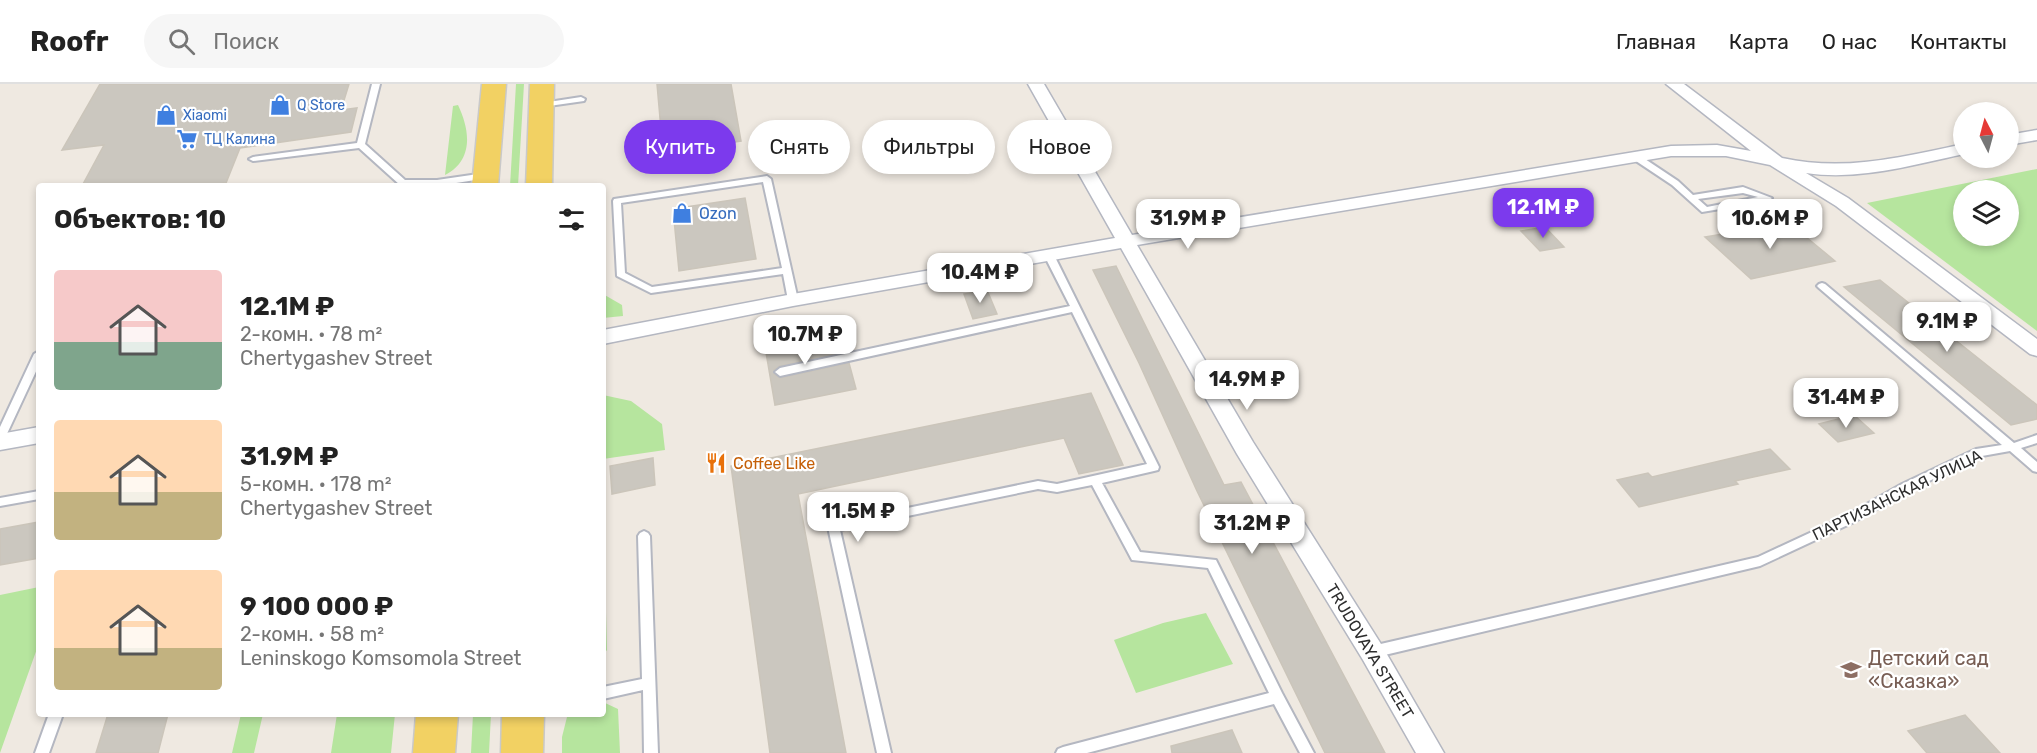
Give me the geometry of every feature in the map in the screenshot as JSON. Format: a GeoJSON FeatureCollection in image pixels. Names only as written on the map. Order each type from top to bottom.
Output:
{"type":"FeatureCollection","features":[{"type":"Feature","properties":{"kind":"main road"},"geometry":{"type":"LineString","coordinates":[[486,181],[494,84]]}},
{"type":"Feature","properties":{"kind":"main road"},"geometry":{"type":"LineString","coordinates":[[539,183],[542,94]]}},
{"type":"Feature","properties":{"kind":"main road"},"geometry":{"type":"LineString","coordinates":[[434,753],[437,717]]}},
{"type":"Feature","properties":{"kind":"main road"},"geometry":{"type":"LineString","coordinates":[[522,753],[523,717]]}},
{"type":"Feature","properties":{"kind":"street","name":"TRUDOVAYA STREET"},"geometry":{"type":"LineString","coordinates":[[1036,84],[1245,448],[1372,652],[1431,753]]}},
{"type":"Feature","properties":{"kind":"street"},"geometry":{"type":"LineString","coordinates":[[1674,84],[1776,162],[1842,202],[2037,349]]}},
{"type":"Feature","properties":{"kind":"street"},"geometry":{"type":"LineString","coordinates":[[2019,138],[2037,135]]}},
{"type":"Feature","properties":{"kind":"street"},"geometry":{"type":"LineString","coordinates":[[606,336],[793,300],[1049,255],[1671,151],[1703,149],[1810,169],[1845,170],[1953,151]]}},
{"type":"Feature","properties":{"kind":"street"},"geometry":{"type":"LineString","coordinates":[[0,440],[36,435]]}},
{"type":"Feature","properties":{"kind":"lane"},"geometry":{"type":"LineString","coordinates":[[361,145],[375,84]]}},
{"type":"Feature","properties":{"kind":"lane"},"geometry":{"type":"LineString","coordinates":[[542,94],[581,99]]}},
{"type":"Feature","properties":{"kind":"lane"},"geometry":{"type":"LineString","coordinates":[[253,159],[361,145],[403,183],[486,181]]}},
{"type":"Feature","properties":{"kind":"lane"},"geometry":{"type":"LineString","coordinates":[[1636,157],[1675,183],[1691,198],[1705,210],[1768,198],[1743,190],[1691,198]]}},
{"type":"Feature","properties":{"kind":"lane"},"geometry":{"type":"LineString","coordinates":[[787,270],[651,290],[620,274],[617,201],[767,179],[787,270],[793,300]]}},
{"type":"Feature","properties":{"kind":"lane"},"geometry":{"type":"LineString","coordinates":[[884,753],[834,527],[1038,485],[1057,488],[1154,467],[1049,255]]}},
{"type":"Feature","properties":{"kind":"lane"},"geometry":{"type":"LineString","coordinates":[[1822,286],[2037,468]]}},
{"type":"Feature","properties":{"kind":"lane"},"geometry":{"type":"LineString","coordinates":[[780,372],[1075,308]]}},
{"type":"Feature","properties":{"kind":"lane"},"geometry":{"type":"LineString","coordinates":[[0,440],[36,361]]}},
{"type":"Feature","properties":{"kind":"lane","name":"ПАРТИЗАНСКАЯ УЛИЦА"},"geometry":{"type":"LineString","coordinates":[[1372,652],[1760,561],[1848,520],[1906,487],[1980,452],[2013,447],[2037,440]]}},
{"type":"Feature","properties":{"kind":"lane"},"geometry":{"type":"LineString","coordinates":[[1095,480],[1136,557],[1212,563],[1307,753]]}},
{"type":"Feature","properties":{"kind":"lane"},"geometry":{"type":"LineString","coordinates":[[0,502],[36,496]]}},
{"type":"Feature","properties":{"kind":"lane"},"geometry":{"type":"LineString","coordinates":[[644,536],[651,753]]}},
{"type":"Feature","properties":{"kind":"lane"},"geometry":{"type":"LineString","coordinates":[[606,692],[649,683]]}},
{"type":"Feature","properties":{"kind":"lane"},"geometry":{"type":"LineString","coordinates":[[1063,753],[1277,697]]}},
{"type":"Feature","properties":{"kind":"lane"},"geometry":{"type":"LineString","coordinates":[[42,753],[55,717]]}},
{"type":"Feature","properties":{"kind":"green space"},"geometry":{"type":"Polygon","coordinates":[[[516,84],[524,84],[518,183],[510,183],[516,84]]]}},
{"type":"Feature","properties":{"kind":"green space"},"geometry":{"type":"Polygon","coordinates":[[[458,105],[465,124],[467,144],[461,161],[445,175],[453,106],[458,105]]]}},
{"type":"Feature","properties":{"kind":"green space"},"geometry":{"type":"Polygon","coordinates":[[[2037,169],[2037,331],[1867,203],[1953,186],[1953,246],[2019,246],[2019,180],[1982,180],[2037,169]]]}},
{"type":"Feature","properties":{"kind":"green space"},"geometry":{"type":"Polygon","coordinates":[[[606,296],[622,305],[623,316],[606,318],[606,296]]]}},
{"type":"Feature","properties":{"kind":"green space"},"geometry":{"type":"Polygon","coordinates":[[[606,396],[631,401],[662,424],[665,450],[606,459],[606,396]]]}},
{"type":"Feature","properties":{"kind":"green space"},"geometry":{"type":"Polygon","coordinates":[[[36,588],[36,651],[0,753],[0,595],[36,588]]]}},
{"type":"Feature","properties":{"kind":"green space"},"geometry":{"type":"Polygon","coordinates":[[[1206,613],[1233,664],[1136,693],[1114,640],[1163,623],[1206,613]]]}},
{"type":"Feature","properties":{"kind":"green space"},"geometry":{"type":"Polygon","coordinates":[[[606,703],[618,709],[620,753],[562,753],[562,737],[567,717],[606,717],[606,703]]]}},
{"type":"Feature","properties":{"kind":"green space"},"geometry":{"type":"Polygon","coordinates":[[[240,717],[262,717],[254,753],[232,753],[240,717]]]}},
{"type":"Feature","properties":{"kind":"green space"},"geometry":{"type":"Polygon","coordinates":[[[337,717],[395,717],[391,753],[331,753],[337,717]]]}},
{"type":"Feature","properties":{"kind":"green space"},"geometry":{"type":"Polygon","coordinates":[[[473,717],[491,717],[489,753],[471,753],[473,717]]]}},
{"type":"Feature","properties":{"kind":"building","name":"ТЦ Калина"},"geometry":{"type":"Polygon","coordinates":[[[100,84],[349,84],[341,110],[357,108],[351,132],[240,148],[226,183],[84,183],[104,145],[62,150],[100,84]]]}},
{"type":"Feature","properties":{"kind":"building"},"geometry":{"type":"Polygon","coordinates":[[[657,84],[731,84],[741,141],[736,142],[736,120],[660,120],[657,84]]]}},
{"type":"Feature","properties":{"kind":"building"},"geometry":{"type":"Polygon","coordinates":[[[745,198],[756,259],[679,271],[673,209],[745,198]]]}},
{"type":"Feature","properties":{"kind":"building"},"geometry":{"type":"Polygon","coordinates":[[[1789,223],[1835,261],[1751,279],[1705,237],[1789,223]]]}},
{"type":"Feature","properties":{"kind":"building"},"geometry":{"type":"Polygon","coordinates":[[[1545,227],[1564,247],[1540,251],[1521,231],[1545,227]]]}},
{"type":"Feature","properties":{"kind":"building"},"geometry":{"type":"Polygon","coordinates":[[[1116,266],[1224,485],[1241,482],[1385,753],[1325,753],[1197,491],[1139,363],[1093,270],[1116,266]]]}},
{"type":"Feature","properties":{"kind":"building"},"geometry":{"type":"Polygon","coordinates":[[[1880,280],[2037,405],[2037,419],[2011,425],[1844,287],[1880,280]]]}},
{"type":"Feature","properties":{"kind":"building"},"geometry":{"type":"Polygon","coordinates":[[[987,290],[997,314],[973,319],[964,294],[987,290]]]}},
{"type":"Feature","properties":{"kind":"building"},"geometry":{"type":"Polygon","coordinates":[[[788,325],[791,342],[841,332],[846,352],[780,366],[774,370],[774,374],[780,378],[849,363],[856,389],[775,405],[762,329],[788,325]]]}},
{"type":"Feature","properties":{"kind":"building"},"geometry":{"type":"Polygon","coordinates":[[[1091,393],[1123,465],[1079,474],[1064,438],[798,494],[846,753],[770,753],[731,466],[1091,393]]]}},
{"type":"Feature","properties":{"kind":"building"},"geometry":{"type":"Polygon","coordinates":[[[1854,415],[1874,433],[1838,442],[1819,424],[1854,415]]]}},
{"type":"Feature","properties":{"kind":"building"},"geometry":{"type":"Polygon","coordinates":[[[1770,449],[1790,469],[1735,481],[1738,484],[1639,507],[1617,480],[1648,473],[1652,477],[1770,449]]]}},
{"type":"Feature","properties":{"kind":"building"},"geometry":{"type":"Polygon","coordinates":[[[653,458],[655,485],[612,494],[610,466],[653,458]]]}},
{"type":"Feature","properties":{"kind":"building"},"geometry":{"type":"Polygon","coordinates":[[[36,523],[36,559],[0,565],[0,529],[36,523]]]}},
{"type":"Feature","properties":{"kind":"building"},"geometry":{"type":"Polygon","coordinates":[[[1965,715],[2000,753],[1927,753],[1908,731],[1965,715]]]}},
{"type":"Feature","properties":{"kind":"building"},"geometry":{"type":"Polygon","coordinates":[[[107,717],[167,717],[158,753],[96,753],[107,717]]]}},
{"type":"Feature","properties":{"kind":"building"},"geometry":{"type":"Polygon","coordinates":[[[1232,730],[1242,753],[1172,753],[1171,746],[1232,730]]]}},
{"type":"Feature","properties":{"kind":"place","name":"Q Store"},"geometry":{"type":"Point","coordinates":[280,105]}},
{"type":"Feature","properties":{"kind":"place","name":"Xiaomi"},"geometry":{"type":"Point","coordinates":[166,115]}},
{"type":"Feature","properties":{"kind":"place","name":"ТЦ Калина"},"geometry":{"type":"Point","coordinates":[187,139]}},
{"type":"Feature","properties":{"kind":"place","name":"Ozon"},"geometry":{"type":"Point","coordinates":[682,213]}},
{"type":"Feature","properties":{"kind":"place","name":"Coffee Like"},"geometry":{"type":"Point","coordinates":[716,463]}},
{"type":"Feature","properties":{"kind":"place","name":"Детский сад «Сказка»"},"geometry":{"type":"Point","coordinates":[1851,670]}}]}
